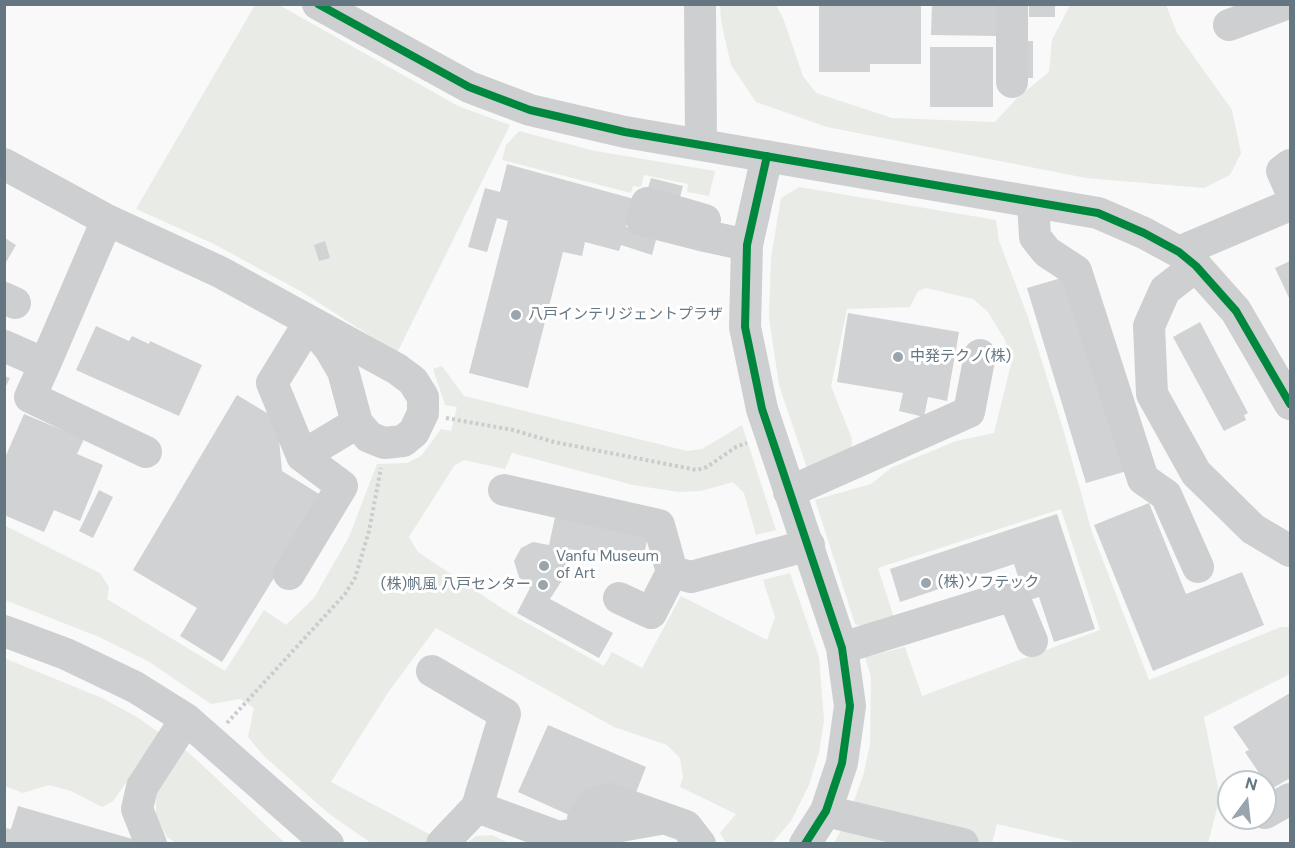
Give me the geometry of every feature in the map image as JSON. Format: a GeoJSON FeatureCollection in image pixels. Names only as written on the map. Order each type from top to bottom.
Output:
{"type":"FeatureCollection","features":[{"type":"Feature","properties":{"kind":"street"},"geometry":{"type":"LineString","coordinates":[[318,4],[469,87],[530,110],[625,132],[1098,213],[1144,233],[1188,259],[1236,311],[1290,404]]}},
{"type":"Feature","properties":{"kind":"street"},"geometry":{"type":"LineString","coordinates":[[700,4],[701,145]]}},
{"type":"Feature","properties":{"kind":"street"},"geometry":{"type":"LineString","coordinates":[[1012,4],[1012,82]]}},
{"type":"Feature","properties":{"kind":"street"},"geometry":{"type":"LineString","coordinates":[[1228,25],[1286,4]]}},
{"type":"Feature","properties":{"kind":"street"},"geometry":{"type":"LineString","coordinates":[[767,156],[747,245],[745,327],[762,409],[842,648],[850,706],[842,763],[826,811],[805,843]]}},
{"type":"Feature","properties":{"kind":"street"},"geometry":{"type":"LineString","coordinates":[[4,164],[107,220],[220,272],[398,369],[413,381],[423,397],[423,413],[414,432],[403,441],[384,443],[369,437],[357,423],[343,371],[330,349],[309,322]]}},
{"type":"Feature","properties":{"kind":"street"},"geometry":{"type":"LineString","coordinates":[[1290,165],[1282,171],[1290,189]]}},
{"type":"Feature","properties":{"kind":"street"},"geometry":{"type":"LineString","coordinates":[[1033,202],[1035,237],[1047,252],[1076,271],[1143,479],[1166,495],[1198,567]]}},
{"type":"Feature","properties":{"kind":"street"},"geometry":{"type":"LineString","coordinates":[[1290,205],[1188,259],[1165,290],[1149,326],[1152,394],[1196,473],[1253,529],[1290,551]]}},
{"type":"Feature","properties":{"kind":"street"},"geometry":{"type":"LineString","coordinates":[[107,220],[30,397],[146,452]]}},
{"type":"Feature","properties":{"kind":"street"},"geometry":{"type":"LineString","coordinates":[[701,235],[747,245]]}},
{"type":"Feature","properties":{"kind":"street"},"geometry":{"type":"LineString","coordinates":[[289,574],[342,486],[302,456],[272,383],[309,322]]}},
{"type":"Feature","properties":{"kind":"street"},"geometry":{"type":"LineString","coordinates":[[4,345],[45,364]]}},
{"type":"Feature","properties":{"kind":"street"},"geometry":{"type":"LineString","coordinates":[[789,492],[969,412],[980,355]]}},
{"type":"Feature","properties":{"kind":"street"},"geometry":{"type":"LineString","coordinates":[[302,456],[357,423]]}},
{"type":"Feature","properties":{"kind":"street"},"geometry":{"type":"LineString","coordinates":[[1166,495],[1196,473]]}},
{"type":"Feature","properties":{"kind":"street"},"geometry":{"type":"LineString","coordinates":[[504,490],[659,525],[672,572],[651,613],[619,597]]}},
{"type":"Feature","properties":{"kind":"street"},"geometry":{"type":"LineString","coordinates":[[672,572],[691,577],[808,545]]}},
{"type":"Feature","properties":{"kind":"street"},"geometry":{"type":"LineString","coordinates":[[842,648],[1013,595],[1032,642]]}},
{"type":"Feature","properties":{"kind":"street"},"geometry":{"type":"LineString","coordinates":[[4,631],[66,654],[135,687],[186,719],[328,843]]}},
{"type":"Feature","properties":{"kind":"street"},"geometry":{"type":"LineString","coordinates":[[432,670],[505,714],[477,807],[442,843]]}},
{"type":"Feature","properties":{"kind":"street"},"geometry":{"type":"LineString","coordinates":[[151,843],[137,809],[142,787],[186,719]]}},
{"type":"Feature","properties":{"kind":"street"},"geometry":{"type":"LineString","coordinates":[[477,807],[559,837],[663,818],[686,826],[700,843]]}},
{"type":"Feature","properties":{"kind":"street"},"geometry":{"type":"LineString","coordinates":[[826,811],[963,843]]}},
{"type":"Feature","properties":{"kind":"path"},"geometry":{"type":"LineString","coordinates":[[443,417],[697,470],[707,467],[736,447],[756,439]]}},
{"type":"Feature","properties":{"kind":"path"},"geometry":{"type":"LineString","coordinates":[[222,729],[345,594],[355,578],[369,531],[382,464]]}},
{"type":"Feature","properties":{"kind":"shaded area"},"geometry":{"type":"Polygon","coordinates":[[[255,5],[279,5],[458,106],[510,125],[397,353],[302,292],[214,244],[136,209],[255,5]]]}},
{"type":"Feature","properties":{"kind":"shaded area"},"geometry":{"type":"Polygon","coordinates":[[[720,5],[776,5],[783,18],[803,76],[816,93],[892,118],[995,122],[1017,98],[1049,72],[1052,40],[1070,5],[1166,5],[1177,33],[1232,110],[1241,153],[1230,175],[1204,188],[1086,178],[827,127],[756,102],[731,65],[721,21],[720,5]]]}},
{"type":"Feature","properties":{"kind":"shaded area"},"geometry":{"type":"Polygon","coordinates":[[[519,131],[595,151],[715,171],[709,196],[687,192],[688,184],[644,175],[641,187],[633,186],[631,193],[502,160],[506,145],[519,131]]]}},
{"type":"Feature","properties":{"kind":"shaded area"},"geometry":{"type":"Polygon","coordinates":[[[799,187],[996,220],[999,241],[1028,317],[1092,532],[1149,680],[1281,627],[1290,627],[1290,674],[1204,717],[1217,782],[1217,808],[1208,843],[1079,843],[997,824],[992,843],[834,843],[847,820],[863,776],[870,745],[871,677],[865,657],[905,647],[922,696],[1100,630],[1061,509],[878,568],[894,618],[864,627],[855,624],[815,500],[871,484],[891,468],[956,441],[994,433],[1011,364],[1005,340],[988,312],[973,299],[926,288],[918,291],[910,307],[847,309],[831,386],[852,439],[851,451],[808,471],[779,385],[769,318],[771,258],[781,198],[799,187]]]}},
{"type":"Feature","properties":{"kind":"shaded area"},"geometry":{"type":"Polygon","coordinates":[[[442,366],[464,396],[687,451],[702,449],[742,425],[776,530],[756,535],[744,493],[733,482],[701,491],[679,492],[633,485],[512,453],[505,469],[464,460],[454,466],[409,537],[418,552],[509,613],[604,666],[612,652],[642,668],[681,596],[767,640],[775,617],[763,580],[790,573],[819,657],[824,721],[819,752],[809,785],[791,821],[772,843],[726,843],[720,833],[736,814],[680,787],[683,777],[680,758],[667,745],[614,727],[436,628],[389,691],[331,782],[431,835],[425,843],[371,843],[328,813],[263,755],[248,737],[254,708],[240,699],[211,704],[148,661],[99,637],[5,600],[4,525],[100,573],[109,587],[107,599],[225,671],[264,610],[286,625],[314,598],[349,537],[377,464],[407,463],[421,456],[441,429],[451,431],[457,407],[445,405],[433,369],[442,366]]]}},
{"type":"Feature","properties":{"kind":"shaded area"},"geometry":{"type":"Polygon","coordinates":[[[4,658],[102,698],[137,717],[161,734],[113,801],[102,807],[71,791],[49,785],[23,793],[5,786],[4,658]]]}},
{"type":"Feature","properties":{"kind":"shaded area"},"geometry":{"type":"Polygon","coordinates":[[[184,749],[285,843],[176,843],[167,837],[156,815],[156,789],[184,749]]]}},
{"type":"Feature","properties":{"kind":"shaded area"},"geometry":{"type":"Polygon","coordinates":[[[492,835],[509,843],[467,843],[476,836],[492,835]]]}},
{"type":"Feature","properties":{"kind":"building"},"geometry":{"type":"Polygon","coordinates":[[[819,4],[921,4],[921,64],[870,64],[870,72],[819,72],[819,4]]]}},
{"type":"Feature","properties":{"kind":"building"},"geometry":{"type":"Polygon","coordinates":[[[932,4],[996,4],[996,36],[931,35],[932,4]]]}},
{"type":"Feature","properties":{"kind":"building"},"geometry":{"type":"Polygon","coordinates":[[[1029,4],[1055,4],[1055,17],[1029,17],[1029,4]]]}},
{"type":"Feature","properties":{"kind":"building"},"geometry":{"type":"Polygon","coordinates":[[[1024,41],[1033,41],[1033,78],[1023,78],[1024,41]]]}},
{"type":"Feature","properties":{"kind":"building"},"geometry":{"type":"Polygon","coordinates":[[[930,47],[993,47],[993,107],[930,107],[930,47]]]}},
{"type":"Feature","properties":{"kind":"building","name":"八戸インテリジェントプラザ"},"geometry":{"type":"Polygon","coordinates":[[[507,164],[634,199],[626,227],[657,236],[652,255],[621,245],[619,251],[585,242],[582,256],[563,252],[528,388],[469,373],[508,221],[497,218],[487,252],[468,247],[485,188],[500,192],[507,164]]]}},
{"type":"Feature","properties":{"kind":"building"},"geometry":{"type":"Polygon","coordinates":[[[651,178],[683,186],[680,197],[648,188],[651,178]]]}},
{"type":"Feature","properties":{"kind":"building"},"geometry":{"type":"Polygon","coordinates":[[[5,238],[16,245],[5,264],[5,238]]]}},
{"type":"Feature","properties":{"kind":"building"},"geometry":{"type":"Polygon","coordinates":[[[325,241],[330,258],[319,261],[314,245],[325,241]]]}},
{"type":"Feature","properties":{"kind":"building"},"geometry":{"type":"Polygon","coordinates":[[[1290,261],[1290,300],[1275,268],[1290,261]]]}},
{"type":"Feature","properties":{"kind":"building"},"geometry":{"type":"Polygon","coordinates":[[[1068,276],[1127,471],[1086,483],[1027,288],[1068,276]]]}},
{"type":"Feature","properties":{"kind":"building","name":"中発テクノ(株)"},"geometry":{"type":"Polygon","coordinates":[[[848,313],[959,332],[947,401],[928,397],[924,417],[899,411],[903,393],[837,382],[848,313]]]}},
{"type":"Feature","properties":{"kind":"building"},"geometry":{"type":"Polygon","coordinates":[[[1200,322],[1248,413],[1244,415],[1246,420],[1224,431],[1173,337],[1200,322]]]}},
{"type":"Feature","properties":{"kind":"building"},"geometry":{"type":"Polygon","coordinates":[[[96,326],[129,341],[132,336],[149,344],[150,341],[202,365],[179,416],[76,370],[96,326]]]}},
{"type":"Feature","properties":{"kind":"building"},"geometry":{"type":"Polygon","coordinates":[[[4,376],[10,378],[4,390],[4,376]]]}},
{"type":"Feature","properties":{"kind":"building"},"geometry":{"type":"Polygon","coordinates":[[[237,395],[277,419],[282,471],[324,497],[222,662],[180,636],[197,608],[133,570],[237,395]]]}},
{"type":"Feature","properties":{"kind":"building"},"geometry":{"type":"Polygon","coordinates":[[[24,414],[84,439],[77,454],[103,465],[80,521],[54,510],[44,532],[4,515],[4,460],[24,414]]]}},
{"type":"Feature","properties":{"kind":"building"},"geometry":{"type":"Polygon","coordinates":[[[99,490],[113,497],[93,538],[79,531],[99,490]]]}},
{"type":"Feature","properties":{"kind":"building"},"geometry":{"type":"Polygon","coordinates":[[[1149,503],[1186,594],[1242,572],[1264,625],[1153,671],[1094,525],[1149,503]]]}},
{"type":"Feature","properties":{"kind":"building","name":"(株)ソフテック"},"geometry":{"type":"Polygon","coordinates":[[[1057,514],[1095,629],[1054,642],[1039,597],[1026,601],[1014,564],[900,602],[890,569],[1057,514]]]}},
{"type":"Feature","properties":{"kind":"building","name":"(株)帆風 八戸センター"},"geometry":{"type":"Polygon","coordinates":[[[555,517],[648,536],[642,564],[570,549],[561,582],[550,599],[613,633],[599,658],[517,613],[530,588],[519,577],[514,561],[521,548],[533,542],[549,545],[555,517]]]}},
{"type":"Feature","properties":{"kind":"building"},"geometry":{"type":"Polygon","coordinates":[[[1290,693],[1290,778],[1277,786],[1277,770],[1257,770],[1245,752],[1249,750],[1233,727],[1290,693]]]}},
{"type":"Feature","properties":{"kind":"building"},"geometry":{"type":"Polygon","coordinates":[[[548,725],[646,767],[635,795],[608,786],[593,788],[578,798],[569,815],[518,792],[548,725]]]}},
{"type":"Feature","properties":{"kind":"building"},"geometry":{"type":"Polygon","coordinates":[[[18,806],[136,840],[135,844],[4,844],[4,828],[11,829],[18,806]]]}},
{"type":"Feature","properties":{"kind":"cycle path"},"geometry":{"type":"LineString","coordinates":[[318,4],[469,87],[530,110],[625,132],[1098,213],[1144,233],[1179,252],[1196,266],[1236,311],[1290,404]]}},
{"type":"Feature","properties":{"kind":"cycle path"},"geometry":{"type":"LineString","coordinates":[[767,156],[747,245],[745,327],[762,409],[842,648],[850,706],[842,763],[826,811],[805,844]]}},
{"type":"Feature","properties":{"kind":"place","name":"八戸インテリジェントプラザ"},"geometry":{"type":"Point","coordinates":[516,315]}},
{"type":"Feature","properties":{"kind":"place","name":"中発テクノ(株)"},"geometry":{"type":"Point","coordinates":[898,357]}},
{"type":"Feature","properties":{"kind":"place","name":"Vanfu Museum of Art"},"geometry":{"type":"Point","coordinates":[544,566]}},
{"type":"Feature","properties":{"kind":"place","name":"(株)ソフテック"},"geometry":{"type":"Point","coordinates":[926,583]}},
{"type":"Feature","properties":{"kind":"place","name":"(株)帆風 八戸センター"},"geometry":{"type":"Point","coordinates":[543,585]}}]}
